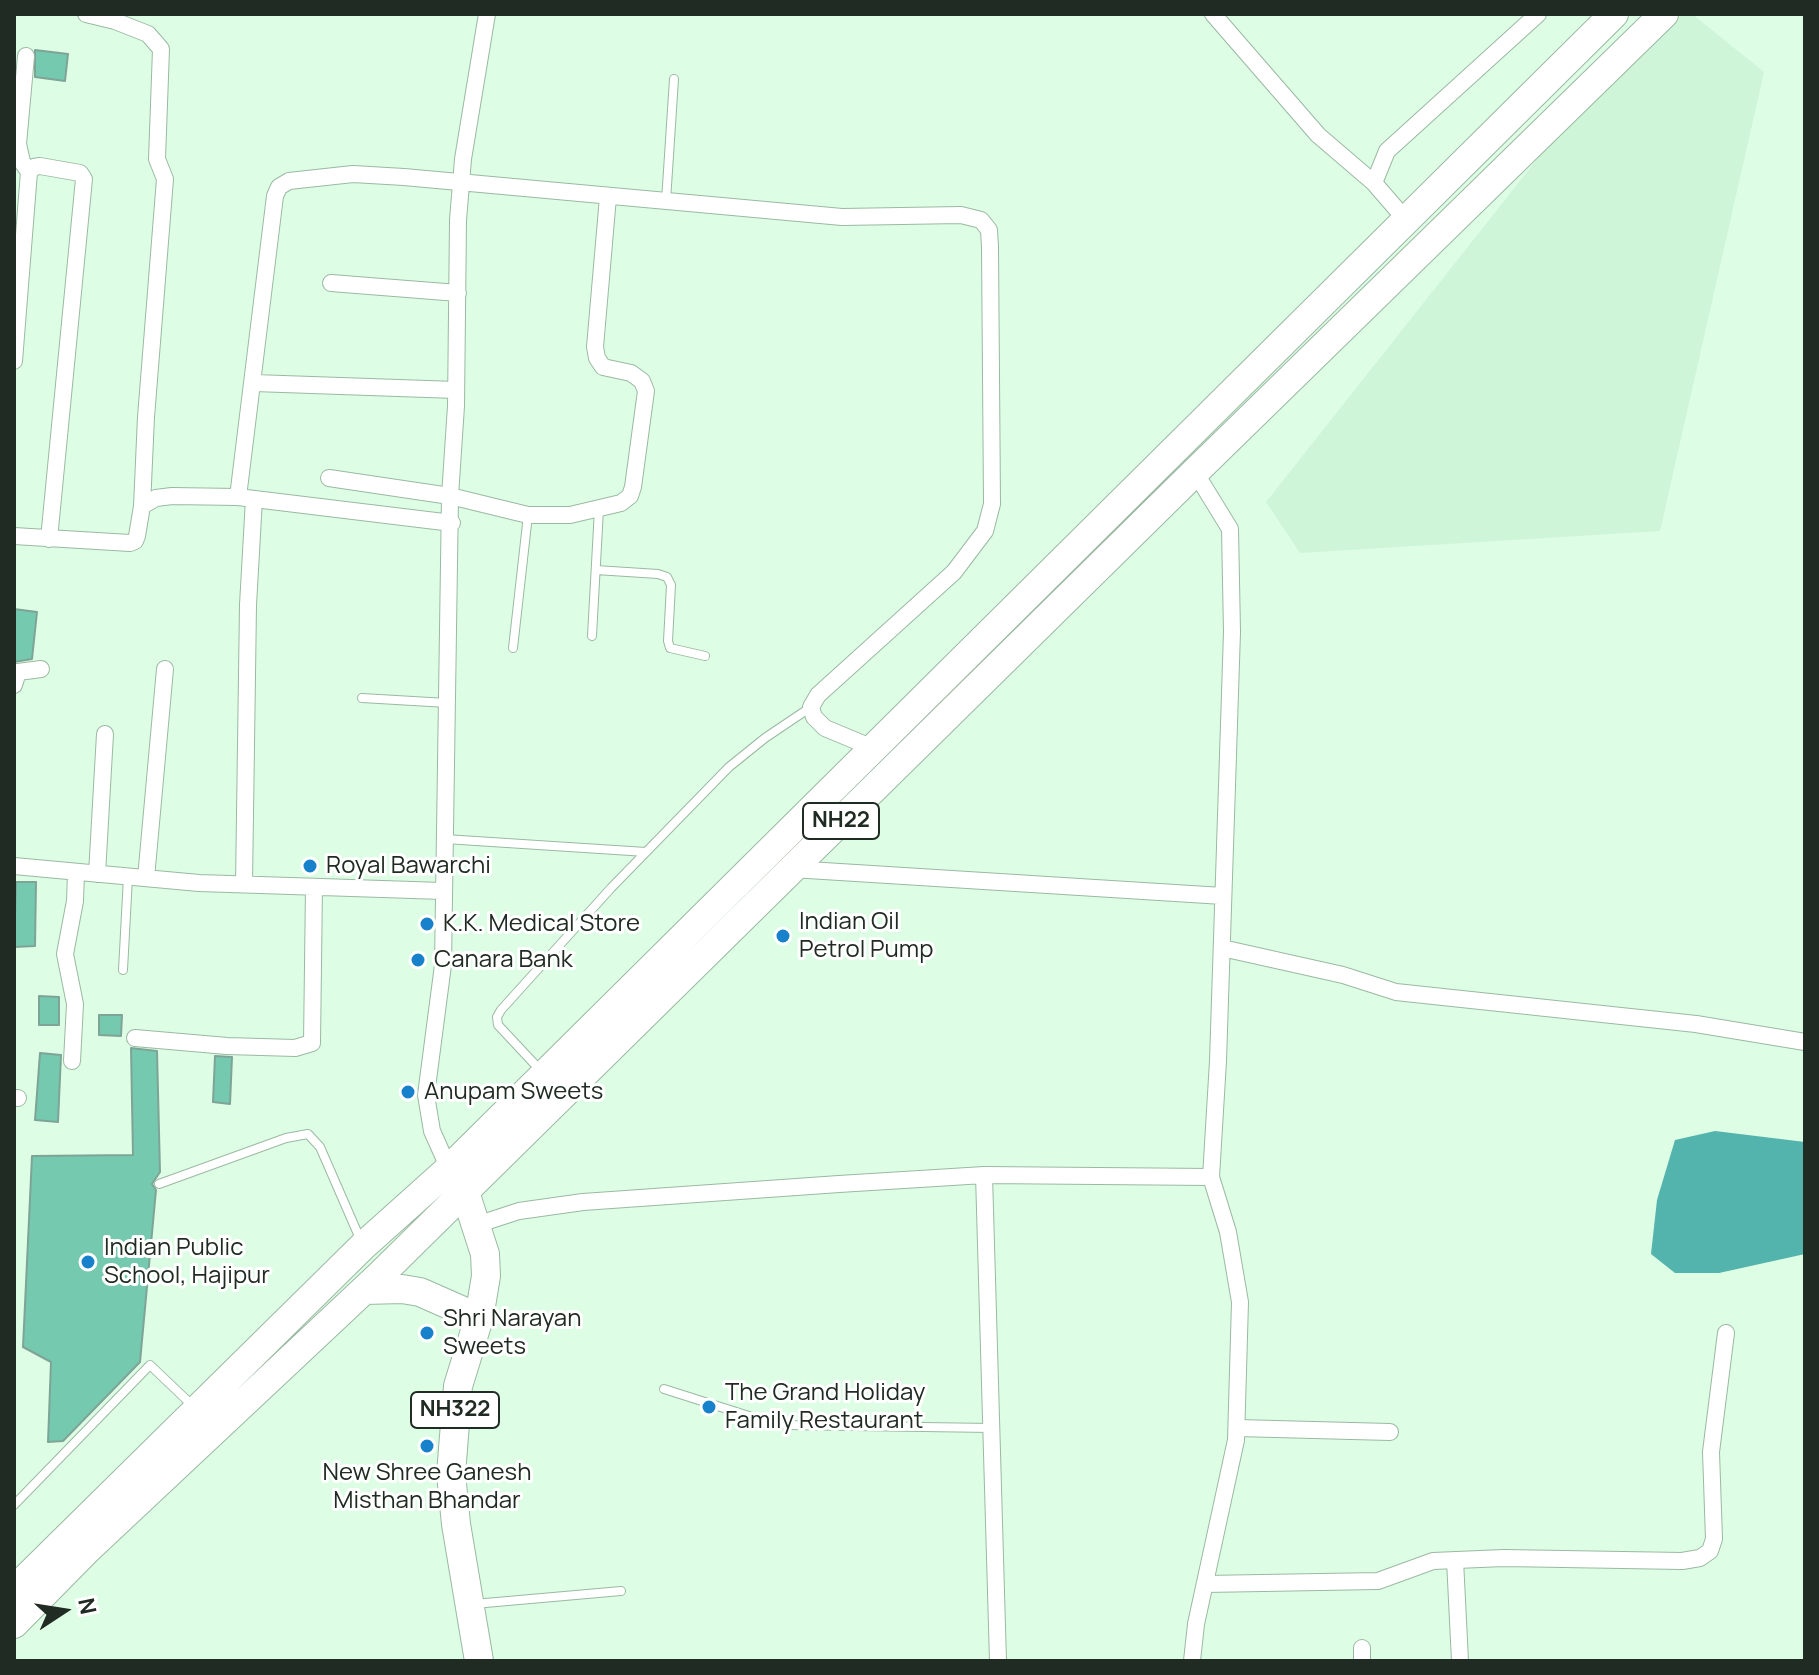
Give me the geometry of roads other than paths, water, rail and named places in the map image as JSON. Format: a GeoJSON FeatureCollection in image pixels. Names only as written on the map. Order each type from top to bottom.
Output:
{"type":"FeatureCollection","features":[{"type":"Feature","properties":{"kind":"highway","name":"NH22"},"geometry":{"type":"LineString","coordinates":[[14,1624],[89,1548],[364,1290],[545,1074],[1614,14]]}},
{"type":"Feature","properties":{"kind":"highway","name":"NH22"},"geometry":{"type":"LineString","coordinates":[[14,1590],[363,1246],[457,1180],[792,869],[1664,14]]}},
{"type":"Feature","properties":{"kind":"highway","name":"NH322"},"geometry":{"type":"LineString","coordinates":[[457,1180],[485,1254],[486,1276],[479,1318],[458,1386],[451,1474],[479,1661]]}},
{"type":"Feature","properties":{"kind":"highway"},"geometry":{"type":"LineString","coordinates":[[364,1290],[420,1292],[479,1318]]}},
{"type":"Feature","properties":{"kind":"street"},"geometry":{"type":"LineString","coordinates":[[14,536],[135,541],[142,506],[165,179],[157,159],[161,49],[140,22],[86,14]]}},
{"type":"Feature","properties":{"kind":"street"},"geometry":{"type":"LineString","coordinates":[[457,1180],[432,1131],[426,1095],[442,983],[452,523],[450,496],[461,180],[487,14]]}},
{"type":"Feature","properties":{"kind":"street"},"geometry":{"type":"LineString","coordinates":[[1213,14],[1318,135],[1374,183],[1406,220]]}},
{"type":"Feature","properties":{"kind":"street"},"geometry":{"type":"LineString","coordinates":[[1374,183],[1387,151],[1538,14]]}},
{"type":"Feature","properties":{"kind":"street"},"geometry":{"type":"LineString","coordinates":[[14,361],[29,172],[22,162],[18,144],[26,56]]}},
{"type":"Feature","properties":{"kind":"street"},"geometry":{"type":"LineString","coordinates":[[29,172],[40,166],[80,173],[84,179],[49,539]]}},
{"type":"Feature","properties":{"kind":"street"},"geometry":{"type":"LineString","coordinates":[[244,884],[248,605],[246,498],[254,383],[275,196],[279,187],[289,181],[353,174],[461,180],[608,197],[842,217],[961,215],[981,220],[989,230],[992,504],[985,531],[954,572],[818,695],[811,707],[814,717],[825,728],[873,748]]}},
{"type":"Feature","properties":{"kind":"street"},"geometry":{"type":"LineString","coordinates":[[329,478],[450,496],[528,515],[570,515],[621,503],[630,496],[646,391],[642,381],[631,373],[603,367],[595,347],[608,197]]}},
{"type":"Feature","properties":{"kind":"street"},"geometry":{"type":"LineString","coordinates":[[331,283],[458,293]]}},
{"type":"Feature","properties":{"kind":"street"},"geometry":{"type":"LineString","coordinates":[[254,383],[456,390]]}},
{"type":"Feature","properties":{"kind":"street"},"geometry":{"type":"LineString","coordinates":[[1192,1661],[1196,1624],[1230,1474],[1237,1428],[1240,1302],[1228,1232],[1211,1177],[1232,632],[1230,529],[1195,472]]}},
{"type":"Feature","properties":{"kind":"street"},"geometry":{"type":"LineString","coordinates":[[142,506],[156,498],[172,496],[246,498],[452,523]]}},
{"type":"Feature","properties":{"kind":"street"},"geometry":{"type":"LineString","coordinates":[[14,685],[18,672],[41,669]]}},
{"type":"Feature","properties":{"kind":"street"},"geometry":{"type":"LineString","coordinates":[[146,878],[165,669]]}},
{"type":"Feature","properties":{"kind":"street"},"geometry":{"type":"LineString","coordinates":[[97,874],[105,734]]}},
{"type":"Feature","properties":{"kind":"street"},"geometry":{"type":"LineString","coordinates":[[14,866],[244,884],[443,891]]}},
{"type":"Feature","properties":{"kind":"street"},"geometry":{"type":"LineString","coordinates":[[792,869],[1223,896]]}},
{"type":"Feature","properties":{"kind":"street"},"geometry":{"type":"LineString","coordinates":[[72,1061],[75,1004],[65,954],[76,873]]}},
{"type":"Feature","properties":{"kind":"street"},"geometry":{"type":"LineString","coordinates":[[135,1038],[254,1047],[295,1048],[312,1043],[314,887]]}},
{"type":"Feature","properties":{"kind":"street"},"geometry":{"type":"LineString","coordinates":[[1222,948],[1343,975],[1396,992],[1696,1024],[1805,1042]]}},
{"type":"Feature","properties":{"kind":"street"},"geometry":{"type":"LineString","coordinates":[[476,1225],[519,1211],[583,1202],[984,1175],[1211,1177]]}},
{"type":"Feature","properties":{"kind":"street"},"geometry":{"type":"LineString","coordinates":[[984,1175],[998,1661]]}},
{"type":"Feature","properties":{"kind":"street"},"geometry":{"type":"LineString","coordinates":[[1205,1584],[1378,1581],[1433,1561],[1504,1558],[1682,1561],[1700,1558],[1710,1551],[1714,1539],[1711,1452],[1726,1333]]}},
{"type":"Feature","properties":{"kind":"street"},"geometry":{"type":"LineString","coordinates":[[1237,1428],[1390,1432]]}},
{"type":"Feature","properties":{"kind":"street"},"geometry":{"type":"LineString","coordinates":[[1455,1560],[1460,1661]]}},
{"type":"Feature","properties":{"kind":"lane"},"geometry":{"type":"LineString","coordinates":[[665,202],[674,79]]}},
{"type":"Feature","properties":{"kind":"lane"},"geometry":{"type":"LineString","coordinates":[[592,636],[599,509]]}},
{"type":"Feature","properties":{"kind":"lane"},"geometry":{"type":"LineString","coordinates":[[513,648],[528,515]]}},
{"type":"Feature","properties":{"kind":"lane"},"geometry":{"type":"LineString","coordinates":[[596,570],[667,577],[671,585],[670,648],[705,656]]}},
{"type":"Feature","properties":{"kind":"lane"},"geometry":{"type":"LineString","coordinates":[[362,698],[448,703]]}},
{"type":"Feature","properties":{"kind":"lane"},"geometry":{"type":"LineString","coordinates":[[545,1074],[506,1035],[498,1025],[497,1017],[646,852],[729,767],[811,707]]}},
{"type":"Feature","properties":{"kind":"lane"},"geometry":{"type":"LineString","coordinates":[[444,839],[646,852]]}},
{"type":"Feature","properties":{"kind":"lane"},"geometry":{"type":"LineString","coordinates":[[123,970],[128,876]]}},
{"type":"Feature","properties":{"kind":"lane"},"geometry":{"type":"LineString","coordinates":[[159,1184],[286,1138],[308,1134],[320,1147],[363,1246]]}},
{"type":"Feature","properties":{"kind":"lane"},"geometry":{"type":"LineString","coordinates":[[14,1505],[150,1365],[195,1409]]}},
{"type":"Feature","properties":{"kind":"lane"},"geometry":{"type":"LineString","coordinates":[[664,1389],[785,1425],[993,1428]]}},
{"type":"Feature","properties":{"kind":"lane"},"geometry":{"type":"LineString","coordinates":[[469,1604],[621,1591]]}},
{"type":"Feature","properties":{"kind":"water"},"geometry":{"type":"Polygon","coordinates":[[[1715,1131],[1805,1142],[1805,1254],[1719,1273],[1675,1273],[1651,1254],[1657,1200],[1675,1140],[1715,1131]]]}},
{"type":"Feature","properties":{"kind":"place","name":"Royal Bawarchi"},"geometry":{"type":"Point","coordinates":[310,866]}},
{"type":"Feature","properties":{"kind":"place","name":"K.K. Medical Store"},"geometry":{"type":"Point","coordinates":[427,924]}},
{"type":"Feature","properties":{"kind":"place","name":"Indian Oil Petrol Pump"},"geometry":{"type":"Point","coordinates":[783,936]}},
{"type":"Feature","properties":{"kind":"place","name":"Canara Bank"},"geometry":{"type":"Point","coordinates":[418,960]}},
{"type":"Feature","properties":{"kind":"place","name":"Anupam Sweets"},"geometry":{"type":"Point","coordinates":[408,1092]}},
{"type":"Feature","properties":{"kind":"place","name":"Indian Public School, Hajipur"},"geometry":{"type":"Point","coordinates":[88,1262]}},
{"type":"Feature","properties":{"kind":"place","name":"Shri Narayan Sweets"},"geometry":{"type":"Point","coordinates":[427,1333]}},
{"type":"Feature","properties":{"kind":"place","name":"The Grand Holiday Family Restaurant"},"geometry":{"type":"Point","coordinates":[709,1407]}},
{"type":"Feature","properties":{"kind":"place","name":"New Shree Ganesh Misthan Bhandar"},"geometry":{"type":"Point","coordinates":[427,1446]}}]}
